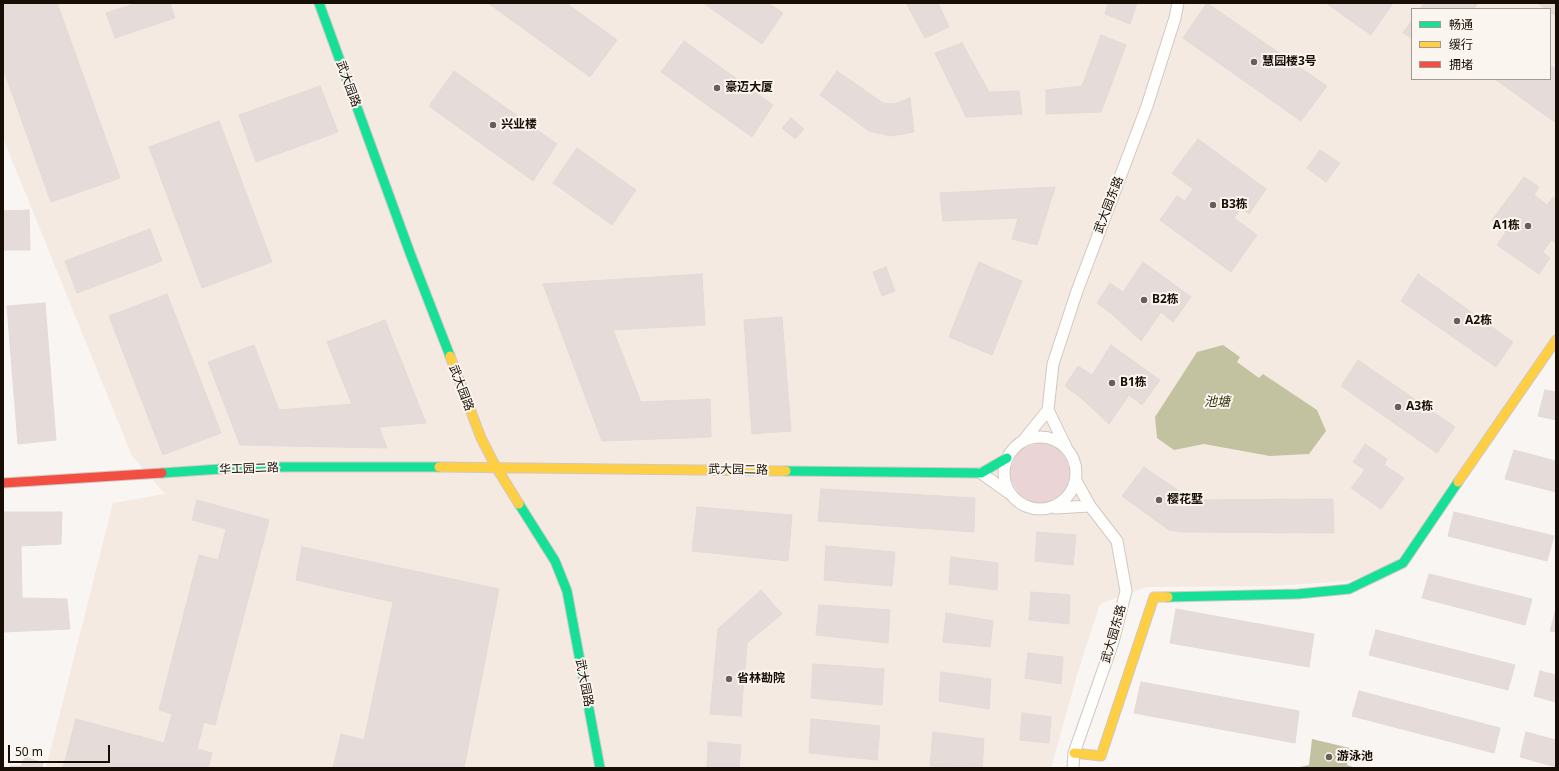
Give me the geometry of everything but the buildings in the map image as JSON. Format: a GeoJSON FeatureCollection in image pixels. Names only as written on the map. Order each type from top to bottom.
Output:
{"type":"FeatureCollection","features":[{"type":"Feature","properties":{"kind":"street","name":"武大园路"},"geometry":{"type":"LineString","coordinates":[[319,3],[415,268],[480,438],[496,467],[554,561],[567,591],[600,768]]}},
{"type":"Feature","properties":{"kind":"street","name":"武大园东路"},"geometry":{"type":"LineString","coordinates":[[1048,410],[1053,364],[1077,290],[1147,106],[1176,18],[1178,3]]}},
{"type":"Feature","properties":{"kind":"street"},"geometry":{"type":"LineString","coordinates":[[1074,753],[1101,756],[1154,597],[1298,594],[1350,589],[1403,563],[1556,340]]}},
{"type":"Feature","properties":{"kind":"street"},"geometry":{"type":"LineString","coordinates":[[1009,493],[1005,482],[1004,470],[1007,458],[1048,410],[1066,448],[1073,458],[1076,469],[1076,481],[1071,492],[1063,502],[1053,508]]}},
{"type":"Feature","properties":{"kind":"street"},"geometry":{"type":"LineString","coordinates":[[1023,441],[1034,437],[1046,438],[1057,442],[1066,448]]}},
{"type":"Feature","properties":{"kind":"street"},"geometry":{"type":"LineString","coordinates":[[1007,458],[981,473],[1028,508],[1041,510],[1090,506]]}},
{"type":"Feature","properties":{"kind":"street","name":"武大园二路"},"geometry":{"type":"LineString","coordinates":[[496,467],[981,473]]}},
{"type":"Feature","properties":{"kind":"street","name":"华工园二路"},"geometry":{"type":"LineString","coordinates":[[3,483],[250,468],[496,467]]}},
{"type":"Feature","properties":{"kind":"street","name":"武大园东路"},"geometry":{"type":"LineString","coordinates":[[1074,768],[1074,753],[1113,642],[1126,591],[1116,541],[1090,506],[1076,481]]}},
{"type":"Feature","properties":{"kind":"shaded area"},"geometry":{"type":"Polygon","coordinates":[[[3,3],[1556,3],[1556,338],[1403,563],[1349,581],[1272,586],[1147,587],[1100,604],[1077,675],[1051,768],[46,768],[113,503],[165,494],[132,456],[3,138],[3,3]]]}},
{"type":"Feature","properties":{"kind":"shaded area"},"geometry":{"type":"Polygon","coordinates":[[[1039,443],[1048,443],[1059,450],[1066,459],[1071,474],[1070,482],[1059,499],[1042,504],[1032,503],[1019,494],[1010,478],[1010,470],[1016,454],[1023,448],[1039,443]]]}},
{"type":"Feature","properties":{"kind":"water","name":"池塘"},"geometry":{"type":"Polygon","coordinates":[[[1223,345],[1240,357],[1237,362],[1259,378],[1263,374],[1317,410],[1326,431],[1309,454],[1270,456],[1204,444],[1174,450],[1157,438],[1155,417],[1197,352],[1223,345]]]}},
{"type":"Feature","properties":{"kind":"water","name":"游泳池"},"geometry":{"type":"Polygon","coordinates":[[[1312,739],[1350,748],[1347,765],[1356,768],[1296,768],[1309,765],[1312,739]]]}},
{"type":"Feature","properties":{"kind":"traffic: fast"},"geometry":{"type":"LineString","coordinates":[[319,3],[410,253],[450,356]]}},
{"type":"Feature","properties":{"kind":"traffic: fast"},"geometry":{"type":"LineString","coordinates":[[786,471],[981,473],[1007,458]]}},
{"type":"Feature","properties":{"kind":"traffic: fast"},"geometry":{"type":"LineString","coordinates":[[162,473],[250,467],[439,467]]}},
{"type":"Feature","properties":{"kind":"traffic: fast"},"geometry":{"type":"LineString","coordinates":[[1168,597],[1298,594],[1349,589],[1403,563],[1458,482]]}},
{"type":"Feature","properties":{"kind":"traffic: fast"},"geometry":{"type":"LineString","coordinates":[[519,504],[555,561],[567,591],[600,768]]}},
{"type":"Feature","properties":{"kind":"traffic: slow"},"geometry":{"type":"LineString","coordinates":[[1458,482],[1556,340]]}},
{"type":"Feature","properties":{"kind":"traffic: slow"},"geometry":{"type":"LineString","coordinates":[[450,356],[481,438],[496,467],[519,504]]}},
{"type":"Feature","properties":{"kind":"traffic: slow"},"geometry":{"type":"LineString","coordinates":[[439,467],[786,471]]}},
{"type":"Feature","properties":{"kind":"traffic: slow"},"geometry":{"type":"LineString","coordinates":[[1074,753],[1101,756],[1154,597],[1168,597]]}},
{"type":"Feature","properties":{"kind":"traffic: jam"},"geometry":{"type":"LineString","coordinates":[[3,483],[162,473]]}},
{"type":"Feature","properties":{"kind":"place","name":"慧园楼3号"},"geometry":{"type":"Point","coordinates":[1254,62]}},
{"type":"Feature","properties":{"kind":"place","name":"豪迈大厦"},"geometry":{"type":"Point","coordinates":[717,88]}},
{"type":"Feature","properties":{"kind":"place","name":"兴业楼"},"geometry":{"type":"Point","coordinates":[493,125]}},
{"type":"Feature","properties":{"kind":"place","name":"B3栋"},"geometry":{"type":"Point","coordinates":[1213,205]}},
{"type":"Feature","properties":{"kind":"place","name":"A1栋"},"geometry":{"type":"Point","coordinates":[1528,226]}},
{"type":"Feature","properties":{"kind":"place","name":"B2栋"},"geometry":{"type":"Point","coordinates":[1144,300]}},
{"type":"Feature","properties":{"kind":"place","name":"A2栋"},"geometry":{"type":"Point","coordinates":[1457,321]}},
{"type":"Feature","properties":{"kind":"place","name":"B1栋"},"geometry":{"type":"Point","coordinates":[1112,383]}},
{"type":"Feature","properties":{"kind":"place","name":"A3栋"},"geometry":{"type":"Point","coordinates":[1398,407]}},
{"type":"Feature","properties":{"kind":"place","name":"樱花墅"},"geometry":{"type":"Point","coordinates":[1159,500]}},
{"type":"Feature","properties":{"kind":"place","name":"省林勘院"},"geometry":{"type":"Point","coordinates":[729,679]}},
{"type":"Feature","properties":{"kind":"place","name":"游泳池"},"geometry":{"type":"Point","coordinates":[1329,757]}}]}
